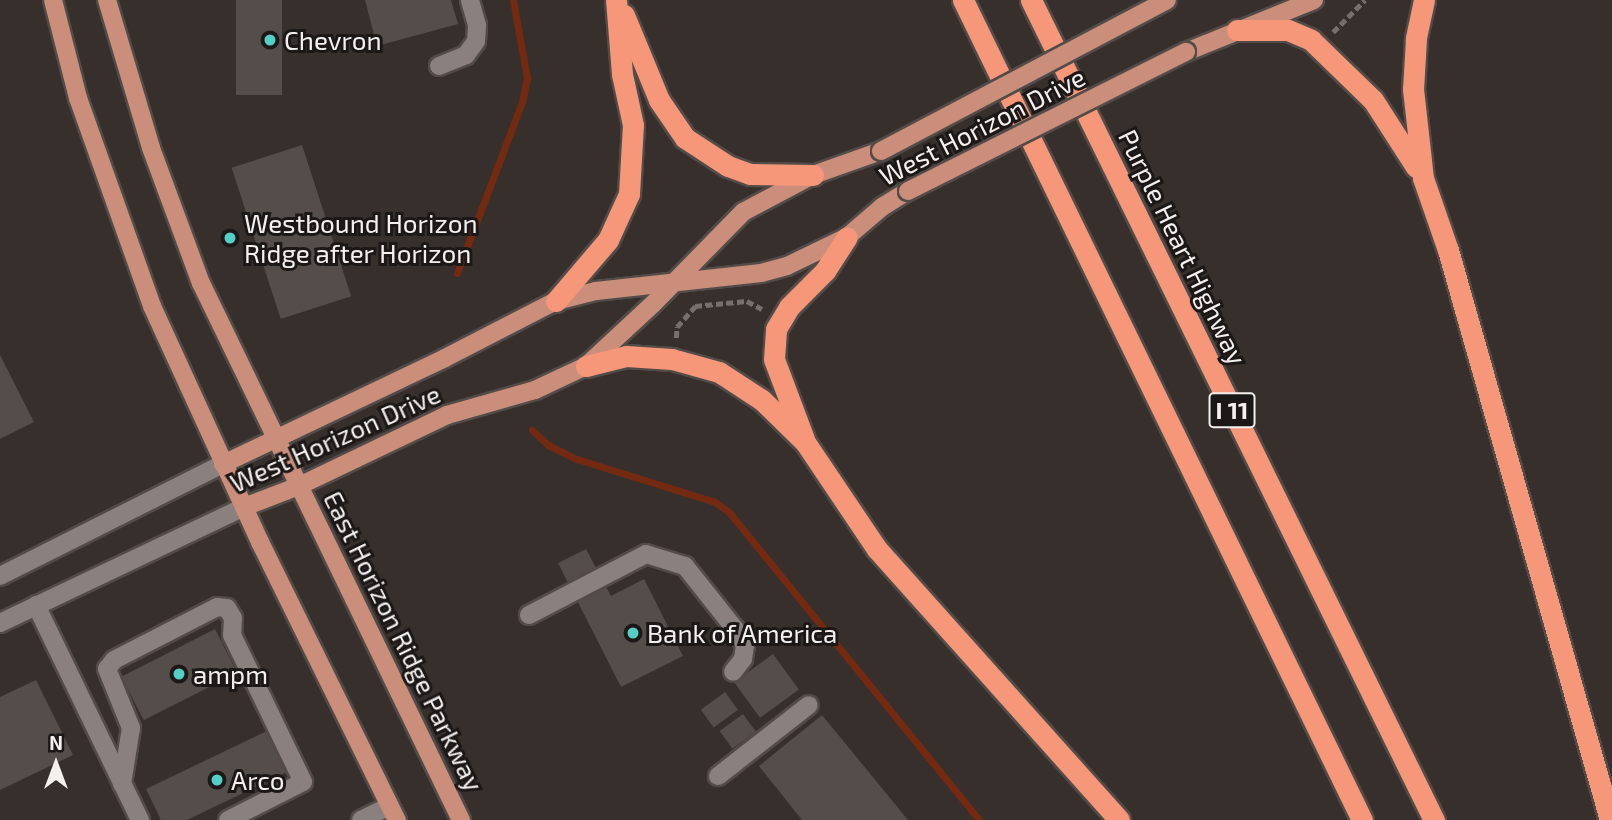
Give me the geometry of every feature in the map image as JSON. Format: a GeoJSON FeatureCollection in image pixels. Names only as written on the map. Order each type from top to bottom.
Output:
{"type":"FeatureCollection","features":[{"type":"Feature","properties":{"kind":"highway"},"geometry":{"type":"LineString","coordinates":[[617,0],[659,100],[685,138],[721,162],[750,174],[813,175]]}},
{"type":"Feature","properties":{"kind":"highway"},"geometry":{"type":"LineString","coordinates":[[556,301],[608,240],[629,194],[633,125],[622,74],[617,0]]}},
{"type":"Feature","properties":{"kind":"highway","name":"I 11"},"geometry":{"type":"LineString","coordinates":[[963,0],[1362,820]]}},
{"type":"Feature","properties":{"kind":"highway","name":"Purple Heart Highway"},"geometry":{"type":"LineString","coordinates":[[1031,0],[1434,820]]}},
{"type":"Feature","properties":{"kind":"highway"},"geometry":{"type":"LineString","coordinates":[[1424,0],[1416,39],[1413,89],[1423,178],[1448,250],[1610,820]]}},
{"type":"Feature","properties":{"kind":"highway"},"geometry":{"type":"LineString","coordinates":[[1237,30],[1288,30],[1311,40],[1373,100],[1423,178]]}},
{"type":"Feature","properties":{"kind":"highway"},"geometry":{"type":"LineString","coordinates":[[805,442],[780,377],[773,343],[781,318],[825,271],[847,237]]}},
{"type":"Feature","properties":{"kind":"highway"},"geometry":{"type":"LineString","coordinates":[[586,366],[626,356],[662,358],[695,364],[742,386],[762,400],[805,442],[877,549],[1119,820]]}},
{"type":"Feature","properties":{"kind":"main road"},"geometry":{"type":"LineString","coordinates":[[53,0],[78,98],[152,306],[223,464],[393,813]]}},
{"type":"Feature","properties":{"kind":"main road","name":"East Horizon Ridge Parkway"},"geometry":{"type":"LineString","coordinates":[[107,0],[151,148],[201,283],[461,820]]}},
{"type":"Feature","properties":{"kind":"main road","name":"West Horizon Drive"},"geometry":{"type":"LineString","coordinates":[[244,507],[299,486],[447,415],[536,390],[586,366],[674,283],[743,212],[813,175],[880,151],[1167,0]]}},
{"type":"Feature","properties":{"kind":"main road","name":"West Horizon Drive"},"geometry":{"type":"LineString","coordinates":[[223,464],[445,359],[556,301],[596,291],[761,273],[787,266],[847,237],[881,207],[908,191],[1186,52],[1314,0]]}},
{"type":"Feature","properties":{"kind":"street"},"geometry":{"type":"LineString","coordinates":[[439,66],[466,55],[476,41],[477,25],[470,0]]}},
{"type":"Feature","properties":{"kind":"street","name":"West Horizon Drive"},"geometry":{"type":"LineString","coordinates":[[0,576],[223,464]]}},
{"type":"Feature","properties":{"kind":"street","name":"West Horizon Drive"},"geometry":{"type":"LineString","coordinates":[[0,623],[244,507]]}},
{"type":"Feature","properties":{"kind":"street"},"geometry":{"type":"LineString","coordinates":[[529,615],[646,554],[685,566],[735,629],[745,645],[743,659],[733,672]]}},
{"type":"Feature","properties":{"kind":"street"},"geometry":{"type":"LineString","coordinates":[[36,606],[140,820]]}},
{"type":"Feature","properties":{"kind":"street"},"geometry":{"type":"LineString","coordinates":[[122,784],[131,728],[107,669],[114,660],[217,607],[227,608],[233,618],[232,635],[303,782],[228,820]]}},
{"type":"Feature","properties":{"kind":"street"},"geometry":{"type":"LineString","coordinates":[[718,776],[809,705]]}},
{"type":"Feature","properties":{"kind":"street"},"geometry":{"type":"LineString","coordinates":[[361,820],[393,813]]}},
{"type":"Feature","properties":{"kind":"path"},"geometry":{"type":"LineString","coordinates":[[1332,33],[1365,0]]}},
{"type":"Feature","properties":{"kind":"path"},"geometry":{"type":"LineString","coordinates":[[675,345],[677,327],[695,306],[747,301],[762,309]]}},
{"type":"Feature","properties":{"kind":"building"},"geometry":{"type":"Polygon","coordinates":[[[236,0],[282,0],[282,95],[236,95],[236,0]]]}},
{"type":"Feature","properties":{"kind":"building"},"geometry":{"type":"Polygon","coordinates":[[[365,0],[451,0],[458,24],[377,46],[365,0]]]}},
{"type":"Feature","properties":{"kind":"building"},"geometry":{"type":"Polygon","coordinates":[[[302,145],[351,296],[281,319],[232,168],[302,145]]]}},
{"type":"Feature","properties":{"kind":"building"},"geometry":{"type":"Polygon","coordinates":[[[0,355],[34,422],[0,439],[0,355]]]}},
{"type":"Feature","properties":{"kind":"building","name":"Bank of America"},"geometry":{"type":"Polygon","coordinates":[[[586,549],[611,596],[644,579],[683,656],[621,687],[558,563],[586,549]]]}},
{"type":"Feature","properties":{"kind":"building","name":"ampm"},"geometry":{"type":"Polygon","coordinates":[[[215,629],[237,673],[144,720],[121,677],[215,629]]]}},
{"type":"Feature","properties":{"kind":"building"},"geometry":{"type":"Polygon","coordinates":[[[773,654],[799,690],[760,718],[734,682],[773,654]]]}},
{"type":"Feature","properties":{"kind":"building"},"geometry":{"type":"Polygon","coordinates":[[[36,680],[73,755],[0,790],[0,697],[36,680]]]}},
{"type":"Feature","properties":{"kind":"building"},"geometry":{"type":"Polygon","coordinates":[[[725,692],[738,710],[714,727],[701,710],[725,692]]]}},
{"type":"Feature","properties":{"kind":"building"},"geometry":{"type":"Polygon","coordinates":[[[743,714],[756,732],[732,749],[720,731],[743,714]]]}},
{"type":"Feature","properties":{"kind":"building"},"geometry":{"type":"Polygon","coordinates":[[[822,715],[908,820],[802,820],[759,766],[822,715]]]}},
{"type":"Feature","properties":{"kind":"building"},"geometry":{"type":"Polygon","coordinates":[[[269,730],[289,771],[187,820],[161,820],[146,789],[269,730]]]}},
{"type":"Feature","properties":{"kind":"waterway"},"geometry":{"type":"LineString","coordinates":[[457,273],[522,102],[527,78],[513,0]]}},
{"type":"Feature","properties":{"kind":"waterway"},"geometry":{"type":"LineString","coordinates":[[532,430],[548,445],[577,459],[715,502],[729,512],[979,820]]}},
{"type":"Feature","properties":{"kind":"place","name":"Chevron"},"geometry":{"type":"Point","coordinates":[270,40]}},
{"type":"Feature","properties":{"kind":"place","name":"Westbound Horizon Ridge after Horizon"},"geometry":{"type":"Point","coordinates":[230,238]}},
{"type":"Feature","properties":{"kind":"place","name":"Bank of America"},"geometry":{"type":"Point","coordinates":[633,633]}},
{"type":"Feature","properties":{"kind":"place","name":"ampm"},"geometry":{"type":"Point","coordinates":[179,674]}},
{"type":"Feature","properties":{"kind":"place","name":"Arco"},"geometry":{"type":"Point","coordinates":[217,780]}}]}
